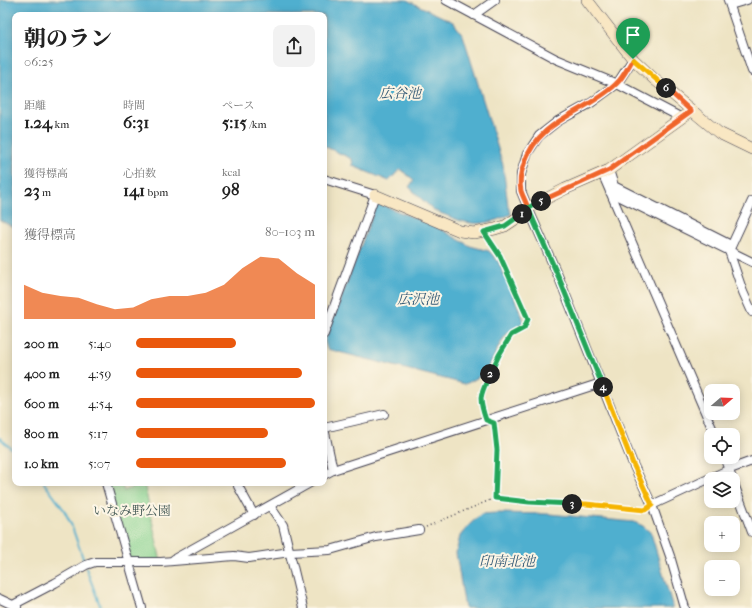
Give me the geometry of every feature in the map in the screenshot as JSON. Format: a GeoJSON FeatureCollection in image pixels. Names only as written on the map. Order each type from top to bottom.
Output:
{"type":"FeatureCollection","features":[{"type":"Feature","properties":{"kind":"street"},"geometry":{"type":"LineString","coordinates":[[446,0],[556,59],[687,114],[719,133],[752,149]]}},
{"type":"Feature","properties":{"kind":"street"},"geometry":{"type":"LineString","coordinates":[[474,14],[495,0]]}},
{"type":"Feature","properties":{"kind":"street"},"geometry":{"type":"LineString","coordinates":[[587,0],[633,59],[687,114]]}},
{"type":"Feature","properties":{"kind":"street"},"geometry":{"type":"LineString","coordinates":[[747,0],[729,3],[752,71]]}},
{"type":"Feature","properties":{"kind":"street"},"geometry":{"type":"LineString","coordinates":[[633,59],[617,84],[591,103],[558,121],[539,136],[527,154],[521,174],[521,191],[559,278],[633,464],[652,505],[670,556],[685,608]]}},
{"type":"Feature","properties":{"kind":"street"},"geometry":{"type":"LineString","coordinates":[[327,180],[375,195],[460,231],[474,233],[484,232],[505,226],[528,208],[565,189],[606,171],[687,114]]}},
{"type":"Feature","properties":{"kind":"street"},"geometry":{"type":"LineString","coordinates":[[606,171],[610,192],[712,428]]}},
{"type":"Feature","properties":{"kind":"street"},"geometry":{"type":"LineString","coordinates":[[606,171],[614,186],[730,248],[752,262]]}},
{"type":"Feature","properties":{"kind":"street"},"geometry":{"type":"LineString","coordinates":[[610,192],[730,248]]}},
{"type":"Feature","properties":{"kind":"street"},"geometry":{"type":"LineString","coordinates":[[327,326],[375,195]]}},
{"type":"Feature","properties":{"kind":"street"},"geometry":{"type":"LineString","coordinates":[[752,202],[730,248],[743,292],[752,312]]}},
{"type":"Feature","properties":{"kind":"street"},"geometry":{"type":"LineString","coordinates":[[327,473],[333,470],[601,383]]}},
{"type":"Feature","properties":{"kind":"street"},"geometry":{"type":"LineString","coordinates":[[327,427],[384,414]]}},
{"type":"Feature","properties":{"kind":"street"},"geometry":{"type":"LineString","coordinates":[[327,442],[333,470]]}},
{"type":"Feature","properties":{"kind":"street"},"geometry":{"type":"LineString","coordinates":[[652,505],[752,461]]}},
{"type":"Feature","properties":{"kind":"street"},"geometry":{"type":"LineString","coordinates":[[727,464],[752,532]]}},
{"type":"Feature","properties":{"kind":"street"},"geometry":{"type":"LineString","coordinates":[[107,486],[142,608]]}},
{"type":"Feature","properties":{"kind":"street"},"geometry":{"type":"LineString","coordinates":[[238,486],[254,515]]}},
{"type":"Feature","properties":{"kind":"street"},"geometry":{"type":"LineString","coordinates":[[170,561],[305,486]]}},
{"type":"Feature","properties":{"kind":"street"},"geometry":{"type":"LineString","coordinates":[[270,506],[283,525],[303,608]]}},
{"type":"Feature","properties":{"kind":"street"},"geometry":{"type":"LineString","coordinates":[[0,599],[16,606],[55,584],[86,564],[94,562],[170,561],[234,556],[249,558],[290,552],[330,550],[376,537],[419,530]]}},
{"type":"Feature","properties":{"kind":"path"},"geometry":{"type":"LineString","coordinates":[[484,232],[500,256],[528,319],[524,328],[511,335],[499,355],[480,395],[480,405],[486,420],[494,423],[497,450],[495,498]]}},
{"type":"Feature","properties":{"kind":"path"},"geometry":{"type":"LineString","coordinates":[[419,530],[495,498],[529,502],[586,504],[645,510],[652,505]]}},
{"type":"Feature","properties":{"kind":"green space","name":"いなみ野公園"},"geometry":{"type":"Polygon","coordinates":[[[107,486],[122,486],[124,491],[136,486],[145,486],[161,562],[129,562],[107,486]]]}},
{"type":"Feature","properties":{"kind":"water","name":"広谷池"},"geometry":{"type":"Polygon","coordinates":[[[0,0],[407,0],[453,22],[463,35],[503,165],[508,206],[511,214],[503,218],[480,223],[457,220],[436,211],[427,204],[409,187],[414,180],[400,169],[389,181],[353,166],[352,159],[327,147],[327,12],[12,12],[12,226],[0,220],[0,0]]]}},
{"type":"Feature","properties":{"kind":"water","name":"広沢池"},"geometry":{"type":"Polygon","coordinates":[[[377,203],[435,226],[470,246],[489,251],[498,261],[523,318],[522,324],[507,334],[486,370],[477,378],[465,384],[327,349],[327,336],[377,203]]]}},
{"type":"Feature","properties":{"kind":"water","name":"印南北池"},"geometry":{"type":"Polygon","coordinates":[[[481,514],[549,514],[634,522],[643,526],[651,533],[673,608],[465,608],[456,553],[460,536],[481,514]]]}},
{"type":"Feature","properties":{"kind":"waterway"},"geometry":{"type":"LineString","coordinates":[[0,438],[12,449]]}},
{"type":"Feature","properties":{"kind":"waterway"},"geometry":{"type":"LineString","coordinates":[[46,486],[64,510],[71,524],[85,564]]}},
{"type":"Feature","properties":{"kind":"waterway"},"geometry":{"type":"LineString","coordinates":[[86,568],[101,608]]}},
{"type":"Feature","properties":{"kind":"route"},"geometry":{"type":"LineString","coordinates":[[633,59],[617,84],[591,103],[558,121],[539,136],[527,154],[521,174],[521,191],[528,208],[505,226],[484,232],[500,256],[528,319],[524,328],[511,335],[499,355],[480,395],[480,405],[486,420],[494,423],[497,450],[495,498],[529,502],[586,504],[645,510],[652,505],[633,464],[559,278],[528,208],[565,189],[609,170],[691,111],[633,59]]}}]}
